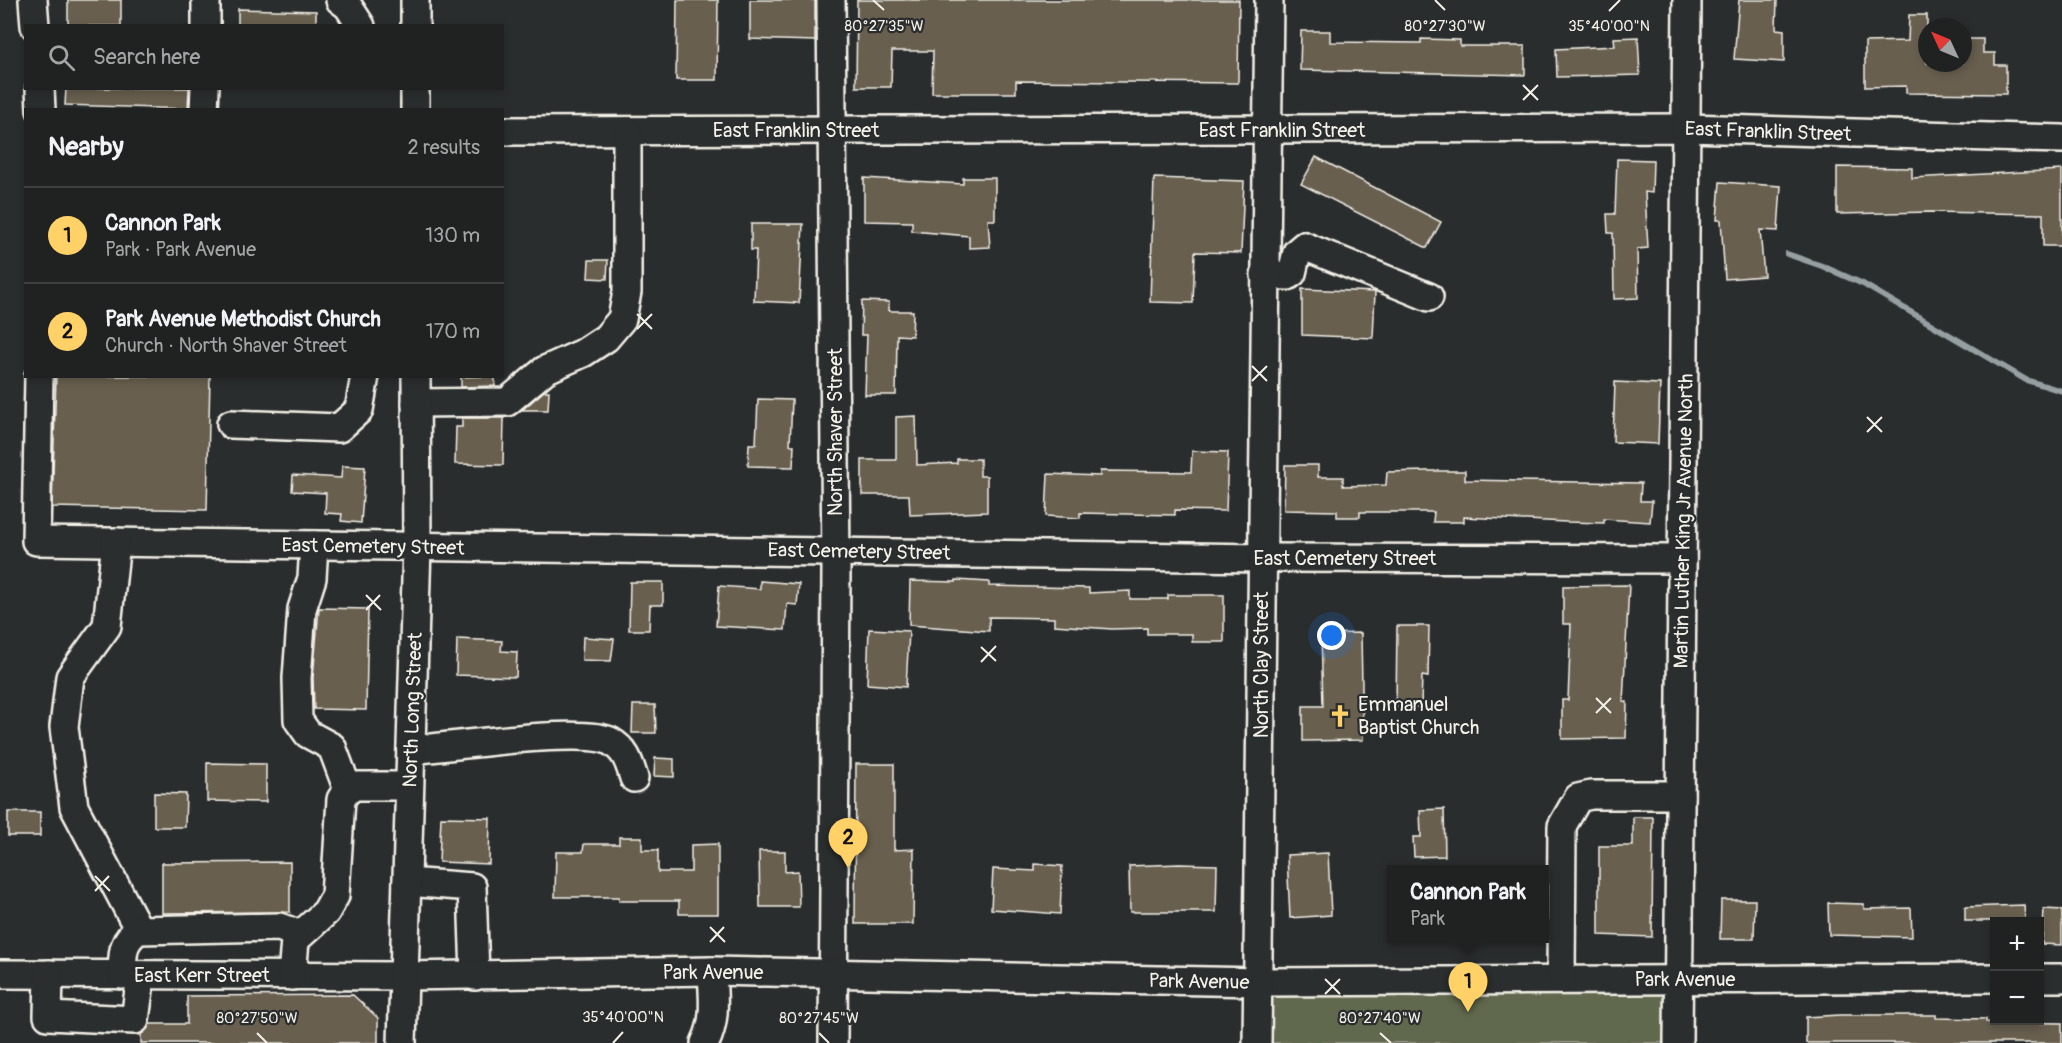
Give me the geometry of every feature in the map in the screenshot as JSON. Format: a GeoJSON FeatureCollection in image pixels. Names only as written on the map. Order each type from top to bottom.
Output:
{"type":"FeatureCollection","features":[{"type":"Feature","properties":{"kind":"street"},"geometry":{"type":"LineString","coordinates":[[33,0],[35,24]]}},
{"type":"Feature","properties":{"kind":"street"},"geometry":{"type":"LineString","coordinates":[[206,0],[206,24]]}},
{"type":"Feature","properties":{"kind":"street"},"geometry":{"type":"LineString","coordinates":[[340,0],[348,6],[360,24]]}},
{"type":"Feature","properties":{"kind":"street"},"geometry":{"type":"LineString","coordinates":[[415,0],[415,24]]}},
{"type":"Feature","properties":{"kind":"street","name":"North Shaver Street"},"geometry":{"type":"LineString","coordinates":[[831,0],[836,551],[833,1043]]}},
{"type":"Feature","properties":{"kind":"street","name":"North Clay Street"},"geometry":{"type":"LineString","coordinates":[[1257,1043],[1269,0]]}},
{"type":"Feature","properties":{"kind":"street","name":"Martin Luther King Jr Avenue North"},"geometry":{"type":"LineString","coordinates":[[1678,1043],[1688,128],[1687,0]]}},
{"type":"Feature","properties":{"kind":"street"},"geometry":{"type":"LineString","coordinates":[[40,90],[41,108]]}},
{"type":"Feature","properties":{"kind":"street"},"geometry":{"type":"LineString","coordinates":[[204,108],[205,90]]}},
{"type":"Feature","properties":{"kind":"street"},"geometry":{"type":"LineString","coordinates":[[415,90],[415,108]]}},
{"type":"Feature","properties":{"kind":"street","name":"East Franklin Street"},"geometry":{"type":"LineString","coordinates":[[504,131],[1268,131],[1688,128],[2062,139]]}},
{"type":"Feature","properties":{"kind":"street"},"geometry":{"type":"LineString","coordinates":[[416,403],[507,402],[545,370],[583,353],[606,338],[622,319],[627,292],[627,131]]}},
{"type":"Feature","properties":{"kind":"street"},"geometry":{"type":"LineString","coordinates":[[1265,275],[1288,276],[1292,273],[1297,252],[1304,246],[1429,297]]}},
{"type":"Feature","properties":{"kind":"street","name":"East Cemetery Street"},"geometry":{"type":"LineString","coordinates":[[39,378],[36,541],[1262,558],[1682,559]]}},
{"type":"Feature","properties":{"kind":"street"},"geometry":{"type":"LineString","coordinates":[[231,424],[339,428],[359,410],[365,378]]}},
{"type":"Feature","properties":{"kind":"street","name":"North Long Street"},"geometry":{"type":"LineString","coordinates":[[402,1043],[417,546],[416,378]]}},
{"type":"Feature","properties":{"kind":"street"},"geometry":{"type":"LineString","coordinates":[[116,542],[107,626],[70,677],[64,727],[74,807],[139,930]]}},
{"type":"Feature","properties":{"kind":"street"},"geometry":{"type":"LineString","coordinates":[[314,545],[312,578],[302,609],[297,678],[298,720],[308,734],[332,747],[348,790]]}},
{"type":"Feature","properties":{"kind":"street"},"geometry":{"type":"LineString","coordinates":[[411,750],[578,736],[609,741],[628,755],[634,778]]}},
{"type":"Feature","properties":{"kind":"street"},"geometry":{"type":"LineString","coordinates":[[295,940],[326,912],[335,896],[341,799],[348,790],[355,786],[409,786]]}},
{"type":"Feature","properties":{"kind":"street"},"geometry":{"type":"LineString","coordinates":[[1561,980],[1562,826],[1578,798],[1591,795],[1680,795]]}},
{"type":"Feature","properties":{"kind":"street"},"geometry":{"type":"LineString","coordinates":[[406,882],[472,887],[475,976]]}},
{"type":"Feature","properties":{"kind":"street"},"geometry":{"type":"LineString","coordinates":[[48,974],[48,1016],[135,1020],[131,975],[123,948],[127,937],[139,930],[279,927],[290,931],[295,940],[292,976]]}},
{"type":"Feature","properties":{"kind":"street"},"geometry":{"type":"LineString","coordinates":[[705,1043],[712,1028],[714,1014],[712,971]]}},
{"type":"Feature","properties":{"kind":"street","name":"Park Avenue"},"geometry":{"type":"LineString","coordinates":[[404,976],[712,971],[1259,982],[1990,978]]}},
{"type":"Feature","properties":{"kind":"street","name":"East Kerr Street"},"geometry":{"type":"LineString","coordinates":[[0,974],[404,976]]}},
{"type":"Feature","properties":{"kind":"street"},"geometry":{"type":"LineString","coordinates":[[2044,978],[2062,978]]}},
{"type":"Feature","properties":{"kind":"green space"},"geometry":{"type":"Polygon","coordinates":[[[1679,979],[1678,1043],[1257,1043],[1259,982],[1679,979]]]}},
{"type":"Feature","properties":{"kind":"building"},"geometry":{"type":"Polygon","coordinates":[[[68,0],[121,0],[121,24],[68,24],[68,0]]]}},
{"type":"Feature","properties":{"kind":"building"},"geometry":{"type":"Polygon","coordinates":[[[677,0],[718,0],[717,80],[676,80],[677,0]]]}},
{"type":"Feature","properties":{"kind":"building"},"geometry":{"type":"Polygon","coordinates":[[[750,0],[815,0],[815,41],[750,39],[750,0]]]}},
{"type":"Feature","properties":{"kind":"building"},"geometry":{"type":"Polygon","coordinates":[[[857,0],[1239,0],[1238,83],[1016,81],[1016,93],[932,93],[933,51],[892,51],[891,87],[856,87],[857,0]]]}},
{"type":"Feature","properties":{"kind":"building"},"geometry":{"type":"Polygon","coordinates":[[[1739,0],[1777,0],[1776,29],[1784,30],[1784,62],[1734,59],[1739,0]]]}},
{"type":"Feature","properties":{"kind":"building"},"geometry":{"type":"Polygon","coordinates":[[[238,9],[316,11],[316,24],[238,24],[238,9]]]}},
{"type":"Feature","properties":{"kind":"building"},"geometry":{"type":"Polygon","coordinates":[[[1909,15],[1927,15],[1927,18],[1918,18],[1918,72],[1972,72],[1972,39],[1983,39],[1983,53],[1995,53],[1995,65],[2006,65],[2006,94],[1906,93],[1906,86],[1865,87],[1865,42],[1908,41],[1909,15]]]}},
{"type":"Feature","properties":{"kind":"building"},"geometry":{"type":"Polygon","coordinates":[[[1301,31],[1330,31],[1330,42],[1421,43],[1421,39],[1460,40],[1460,46],[1525,46],[1525,75],[1300,70],[1301,31]]]}},
{"type":"Feature","properties":{"kind":"building"},"geometry":{"type":"Polygon","coordinates":[[[1638,37],[1640,75],[1557,77],[1556,49],[1615,46],[1614,38],[1638,37]]]}},
{"type":"Feature","properties":{"kind":"building"},"geometry":{"type":"Polygon","coordinates":[[[66,90],[189,90],[188,108],[65,105],[66,90]]]}},
{"type":"Feature","properties":{"kind":"building"},"geometry":{"type":"Polygon","coordinates":[[[1316,157],[1441,222],[1427,248],[1301,184],[1316,157]]]}},
{"type":"Feature","properties":{"kind":"building"},"geometry":{"type":"Polygon","coordinates":[[[1617,159],[1653,160],[1652,193],[1645,192],[1648,248],[1637,249],[1638,298],[1614,299],[1613,233],[1608,233],[1607,214],[1615,214],[1617,159]]]}},
{"type":"Feature","properties":{"kind":"building"},"geometry":{"type":"Polygon","coordinates":[[[1837,167],[1912,168],[1912,178],[2062,170],[2062,246],[2043,246],[2043,214],[1931,212],[1837,214],[1837,167]]]}},
{"type":"Feature","properties":{"kind":"building"},"geometry":{"type":"Polygon","coordinates":[[[864,178],[963,184],[963,178],[995,178],[995,220],[988,220],[990,247],[969,248],[969,236],[912,231],[912,222],[864,221],[864,178]]]}},
{"type":"Feature","properties":{"kind":"building"},"geometry":{"type":"Polygon","coordinates":[[[1154,178],[1244,181],[1241,253],[1195,252],[1193,303],[1150,302],[1154,178]]]}},
{"type":"Feature","properties":{"kind":"building"},"geometry":{"type":"Polygon","coordinates":[[[1720,182],[1781,186],[1778,231],[1760,230],[1764,276],[1725,279],[1721,220],[1717,220],[1720,182]]]}},
{"type":"Feature","properties":{"kind":"building"},"geometry":{"type":"Polygon","coordinates":[[[751,224],[803,224],[799,303],[754,301],[756,250],[751,250],[751,224]]]}},
{"type":"Feature","properties":{"kind":"building"},"geometry":{"type":"Polygon","coordinates":[[[589,260],[608,260],[607,279],[588,278],[589,260]]]}},
{"type":"Feature","properties":{"kind":"building"},"geometry":{"type":"Polygon","coordinates":[[[1302,289],[1375,292],[1373,338],[1302,335],[1302,289]]]}},
{"type":"Feature","properties":{"kind":"building"},"geometry":{"type":"Polygon","coordinates":[[[862,301],[889,302],[889,311],[913,311],[912,336],[897,335],[896,395],[865,395],[867,335],[861,335],[862,301]]]}},
{"type":"Feature","properties":{"kind":"building"},"geometry":{"type":"Polygon","coordinates":[[[56,378],[210,378],[207,510],[52,507],[56,378]]]}},
{"type":"Feature","properties":{"kind":"building"},"geometry":{"type":"Polygon","coordinates":[[[461,378],[495,378],[495,386],[461,387],[461,378]]]}},
{"type":"Feature","properties":{"kind":"building"},"geometry":{"type":"Polygon","coordinates":[[[1615,382],[1660,384],[1658,444],[1613,442],[1615,382]]]}},
{"type":"Feature","properties":{"kind":"building"},"geometry":{"type":"Polygon","coordinates":[[[544,391],[549,391],[548,410],[522,410],[544,391]]]}},
{"type":"Feature","properties":{"kind":"building"},"geometry":{"type":"Polygon","coordinates":[[[758,399],[792,400],[790,445],[794,445],[793,467],[748,466],[749,444],[756,444],[758,399]]]}},
{"type":"Feature","properties":{"kind":"building"},"geometry":{"type":"Polygon","coordinates":[[[916,416],[917,465],[957,463],[957,459],[980,459],[980,476],[987,476],[987,512],[910,515],[909,495],[862,495],[862,460],[896,460],[896,417],[916,416]]]}},
{"type":"Feature","properties":{"kind":"building"},"geometry":{"type":"Polygon","coordinates":[[[462,418],[504,418],[503,465],[455,464],[456,427],[462,427],[462,418]]]}},
{"type":"Feature","properties":{"kind":"building"},"geometry":{"type":"Polygon","coordinates":[[[1192,451],[1228,452],[1226,511],[1175,510],[1175,515],[1080,513],[1080,518],[1046,516],[1048,474],[1100,476],[1100,471],[1191,472],[1192,451]]]}},
{"type":"Feature","properties":{"kind":"building"},"geometry":{"type":"Polygon","coordinates":[[[1285,465],[1318,465],[1318,477],[1343,477],[1343,486],[1386,485],[1387,472],[1426,471],[1465,471],[1465,480],[1641,483],[1640,501],[1652,501],[1650,522],[1604,519],[1604,523],[1566,522],[1464,517],[1464,522],[1433,522],[1434,512],[1360,512],[1360,517],[1337,517],[1337,511],[1284,510],[1285,465]]]}},
{"type":"Feature","properties":{"kind":"building"},"geometry":{"type":"Polygon","coordinates":[[[342,466],[365,467],[361,523],[341,521],[342,514],[325,513],[326,493],[292,491],[293,475],[341,478],[342,466]]]}},
{"type":"Feature","properties":{"kind":"building"},"geometry":{"type":"Polygon","coordinates":[[[956,580],[989,582],[989,586],[1089,588],[1089,593],[1130,591],[1130,599],[1168,599],[1168,595],[1224,595],[1224,642],[1192,642],[1192,634],[1147,634],[1147,628],[1112,629],[1054,625],[1054,618],[989,617],[989,631],[909,625],[910,581],[956,582],[956,580]]]}},
{"type":"Feature","properties":{"kind":"building"},"geometry":{"type":"Polygon","coordinates":[[[760,581],[799,584],[797,605],[787,604],[785,630],[716,626],[719,586],[760,589],[760,581]]]}},
{"type":"Feature","properties":{"kind":"building"},"geometry":{"type":"Polygon","coordinates":[[[630,582],[663,582],[663,605],[650,605],[649,630],[629,630],[630,582]]]}},
{"type":"Feature","properties":{"kind":"building"},"geometry":{"type":"Polygon","coordinates":[[[1629,585],[1623,702],[1627,702],[1626,738],[1562,739],[1562,700],[1568,700],[1571,624],[1563,624],[1563,586],[1629,585]]]}},
{"type":"Feature","properties":{"kind":"building"},"geometry":{"type":"Polygon","coordinates":[[[319,608],[368,609],[366,710],[314,709],[313,678],[319,608]]]}},
{"type":"Feature","properties":{"kind":"building"},"geometry":{"type":"Polygon","coordinates":[[[1397,626],[1429,626],[1428,677],[1422,676],[1421,707],[1396,707],[1397,626]]]}},
{"type":"Feature","properties":{"kind":"building"},"geometry":{"type":"Polygon","coordinates":[[[869,629],[909,631],[906,687],[867,684],[869,629]]]}},
{"type":"Feature","properties":{"kind":"building"},"geometry":{"type":"Polygon","coordinates":[[[1361,633],[1363,740],[1303,741],[1303,706],[1323,706],[1321,634],[1361,633]]]}},
{"type":"Feature","properties":{"kind":"building"},"geometry":{"type":"Polygon","coordinates":[[[583,637],[614,639],[611,661],[582,660],[583,637]]]}},
{"type":"Feature","properties":{"kind":"building"},"geometry":{"type":"Polygon","coordinates":[[[457,639],[502,641],[501,651],[517,652],[516,677],[456,675],[457,639]]]}},
{"type":"Feature","properties":{"kind":"building"},"geometry":{"type":"Polygon","coordinates":[[[633,705],[655,705],[656,733],[632,733],[633,705]]]}},
{"type":"Feature","properties":{"kind":"building"},"geometry":{"type":"Polygon","coordinates":[[[655,758],[674,759],[674,777],[654,776],[655,758]]]}},
{"type":"Feature","properties":{"kind":"building"},"geometry":{"type":"Polygon","coordinates":[[[207,763],[266,764],[266,802],[207,801],[207,763]]]}},
{"type":"Feature","properties":{"kind":"building"},"geometry":{"type":"Polygon","coordinates":[[[856,764],[894,764],[894,850],[914,849],[913,924],[855,924],[856,764]]]}},
{"type":"Feature","properties":{"kind":"building"},"geometry":{"type":"Polygon","coordinates":[[[154,793],[186,794],[185,827],[154,827],[154,793]]]}},
{"type":"Feature","properties":{"kind":"building"},"geometry":{"type":"Polygon","coordinates":[[[1444,809],[1445,856],[1414,857],[1413,837],[1421,837],[1420,810],[1444,809]]]}},
{"type":"Feature","properties":{"kind":"building"},"geometry":{"type":"Polygon","coordinates":[[[8,812],[40,812],[40,836],[8,836],[8,812]]]}},
{"type":"Feature","properties":{"kind":"building"},"geometry":{"type":"Polygon","coordinates":[[[441,817],[490,818],[489,864],[439,862],[441,817]]]}},
{"type":"Feature","properties":{"kind":"building"},"geometry":{"type":"Polygon","coordinates":[[[1633,817],[1653,817],[1652,937],[1599,935],[1599,846],[1633,846],[1633,817]]]}},
{"type":"Feature","properties":{"kind":"building"},"geometry":{"type":"Polygon","coordinates":[[[619,837],[642,837],[642,850],[658,850],[658,872],[691,872],[691,845],[718,844],[718,914],[679,914],[679,901],[619,901],[619,897],[555,897],[556,852],[583,852],[584,844],[619,844],[619,837]]]}},
{"type":"Feature","properties":{"kind":"building"},"geometry":{"type":"Polygon","coordinates":[[[759,851],[785,851],[785,872],[798,871],[799,907],[760,907],[759,851]]]}},
{"type":"Feature","properties":{"kind":"building"},"geometry":{"type":"Polygon","coordinates":[[[1328,853],[1331,915],[1290,918],[1287,855],[1328,853]]]}},
{"type":"Feature","properties":{"kind":"building"},"geometry":{"type":"Polygon","coordinates":[[[290,862],[290,912],[162,913],[162,863],[290,862]]]}},
{"type":"Feature","properties":{"kind":"building"},"geometry":{"type":"Polygon","coordinates":[[[1035,864],[1062,866],[1060,914],[991,909],[993,869],[1035,871],[1035,864]]]}},
{"type":"Feature","properties":{"kind":"building"},"geometry":{"type":"Polygon","coordinates":[[[1217,865],[1216,912],[1130,912],[1129,866],[1217,865]]]}},
{"type":"Feature","properties":{"kind":"building"},"geometry":{"type":"Polygon","coordinates":[[[1721,900],[1755,900],[1754,939],[1720,939],[1721,900]]]}},
{"type":"Feature","properties":{"kind":"building"},"geometry":{"type":"Polygon","coordinates":[[[1828,903],[1864,904],[1864,909],[1911,908],[1912,937],[1829,935],[1828,903]]]}},
{"type":"Feature","properties":{"kind":"building"},"geometry":{"type":"Polygon","coordinates":[[[2024,905],[2025,917],[1990,917],[1990,921],[1965,921],[1965,907],[2024,905]]]}},
{"type":"Feature","properties":{"kind":"building"},"geometry":{"type":"Polygon","coordinates":[[[2044,909],[2062,910],[2062,945],[2044,944],[2044,909]]]}},
{"type":"Feature","properties":{"kind":"building"},"geometry":{"type":"Polygon","coordinates":[[[353,995],[378,1018],[378,1043],[141,1043],[141,1034],[150,1024],[187,1024],[187,996],[353,995]]]}},
{"type":"Feature","properties":{"kind":"building"},"geometry":{"type":"Polygon","coordinates":[[[1936,1015],[1936,1018],[1986,1019],[1990,1025],[2062,1023],[2062,1043],[1806,1043],[1806,1017],[1936,1015]]]}},
{"type":"Feature","properties":{"kind":"waterway"},"geometry":{"type":"LineString","coordinates":[[1787,254],[1863,284],[2026,380],[2062,391]]}},
{"type":"Feature","properties":{"kind":"place","name":"Emmanuel Baptist Church"},"geometry":{"type":"Point","coordinates":[1340,716]}},
{"type":"Feature","properties":{"kind":"place","name":"Park Avenue Methodist Church"},"geometry":{"type":"Point","coordinates":[848,868]}},
{"type":"Feature","properties":{"kind":"place","name":"Cannon Park"},"geometry":{"type":"Point","coordinates":[1468,1012]}}]}
